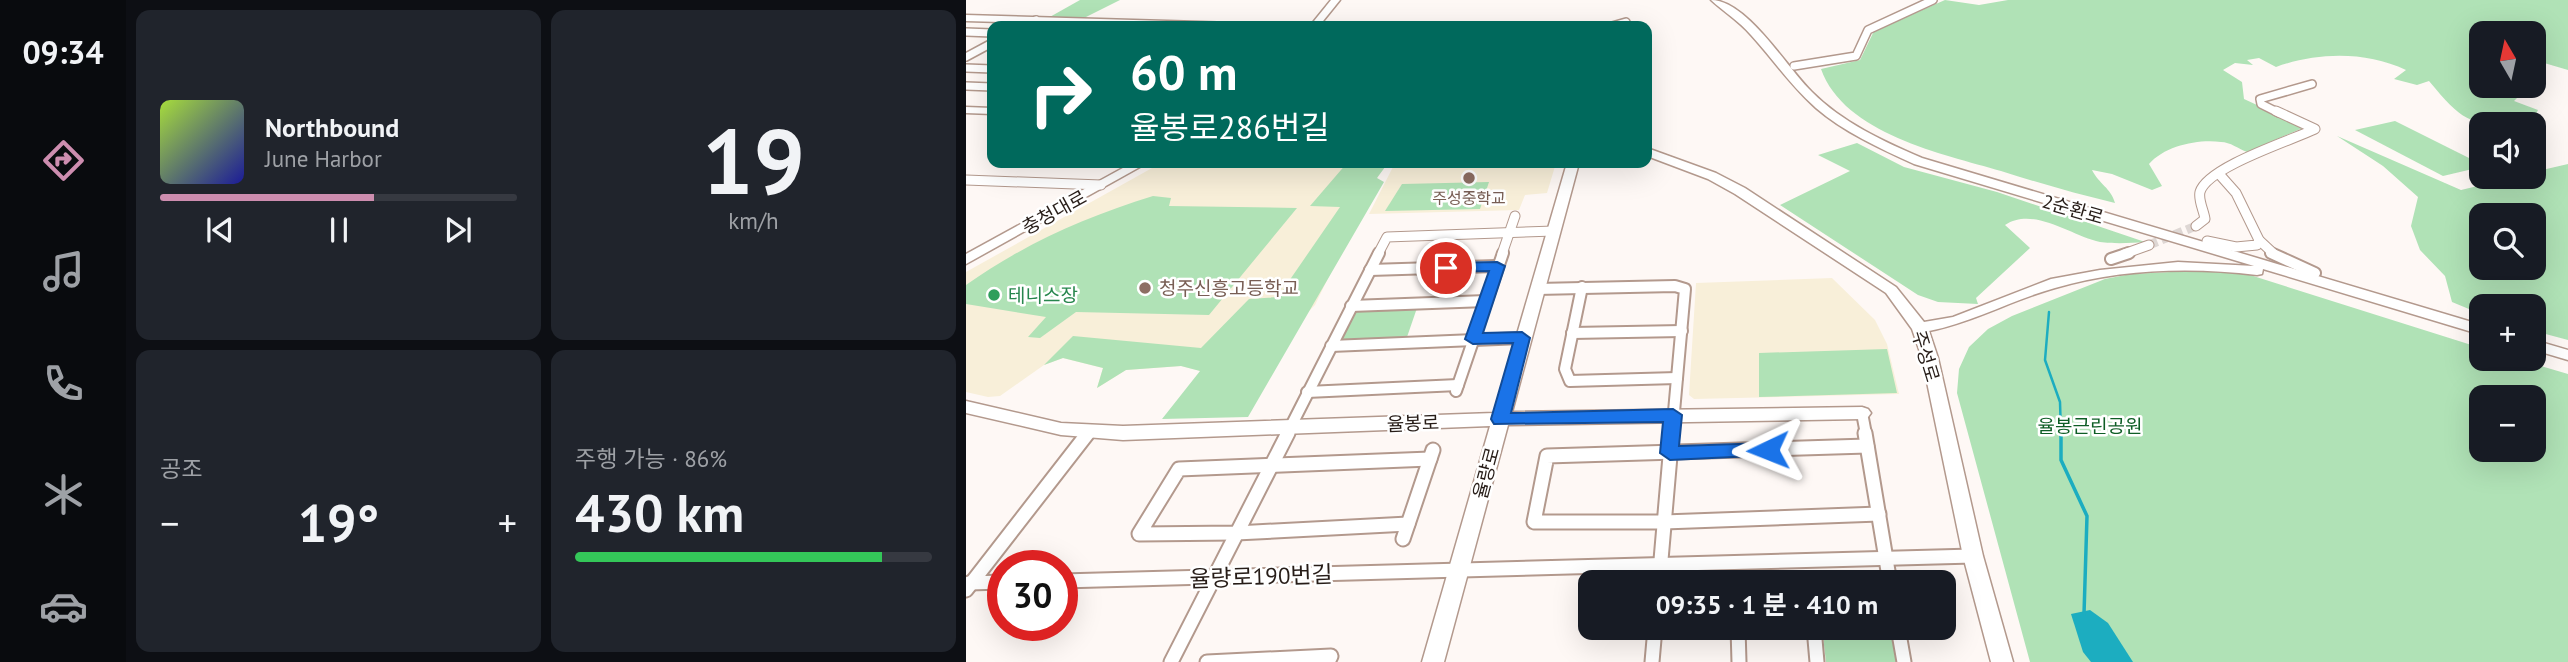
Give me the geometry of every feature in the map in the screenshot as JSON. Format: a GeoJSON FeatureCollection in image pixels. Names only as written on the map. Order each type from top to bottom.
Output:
{"type":"FeatureCollection","features":[{"type":"Feature","properties":{"kind":"street"},"geometry":{"type":"LineString","coordinates":[[1318,21],[1335,0]]}},
{"type":"Feature","properties":{"kind":"street","name":"2순환로"},"geometry":{"type":"LineString","coordinates":[[1715,0],[1740,19],[1826,111],[1876,143],[1939,169],[2184,241],[2469,318]]}},
{"type":"Feature","properties":{"kind":"street","name":"2순환로"},"geometry":{"type":"LineString","coordinates":[[1727,0],[1750,19],[1848,118],[1910,151],[2207,241],[2469,326]]}},
{"type":"Feature","properties":{"kind":"street"},"geometry":{"type":"LineString","coordinates":[[1794,66],[1856,56],[1868,30],[1933,0]]}},
{"type":"Feature","properties":{"kind":"street"},"geometry":{"type":"LineString","coordinates":[[966,18],[1069,21]]}},
{"type":"Feature","properties":{"kind":"street"},"geometry":{"type":"LineString","coordinates":[[966,32],[987,33]]}},
{"type":"Feature","properties":{"kind":"street"},"geometry":{"type":"LineString","coordinates":[[966,57],[987,46]]}},
{"type":"Feature","properties":{"kind":"street"},"geometry":{"type":"LineString","coordinates":[[966,47],[984,47]]}},
{"type":"Feature","properties":{"kind":"street"},"geometry":{"type":"LineString","coordinates":[[966,68],[987,69]]}},
{"type":"Feature","properties":{"kind":"street"},"geometry":{"type":"LineString","coordinates":[[2196,226],[2205,219],[2200,192],[2204,185],[2233,164],[2315,129],[2261,104],[2260,99],[2312,85]]}},
{"type":"Feature","properties":{"kind":"street"},"geometry":{"type":"LineString","coordinates":[[966,86],[987,87]]}},
{"type":"Feature","properties":{"kind":"street"},"geometry":{"type":"LineString","coordinates":[[967,111],[987,111]]}},
{"type":"Feature","properties":{"kind":"street","name":"주성로"},"geometry":{"type":"LineString","coordinates":[[1652,155],[1712,176],[1748,195],[1891,290],[1920,328],[1930,358],[1973,556],[2002,662]]}},
{"type":"Feature","properties":{"kind":"street","name":"충청대로"},"geometry":{"type":"LineString","coordinates":[[969,257],[1132,168]]}},
{"type":"Feature","properties":{"kind":"street","name":"율량로"},"geometry":{"type":"LineString","coordinates":[[1433,662],[1522,338],[1574,168]]}},
{"type":"Feature","properties":{"kind":"street"},"geometry":{"type":"LineString","coordinates":[[2220,175],[2236,194],[2259,240],[2271,253],[2318,278]]}},
{"type":"Feature","properties":{"kind":"street"},"geometry":{"type":"LineString","coordinates":[[966,180],[1101,185]]}},
{"type":"Feature","properties":{"kind":"street"},"geometry":{"type":"LineString","coordinates":[[1307,392],[1457,388],[1514,216]]}},
{"type":"Feature","properties":{"kind":"street"},"geometry":{"type":"LineString","coordinates":[[1171,662],[1387,237],[1554,230]]}},
{"type":"Feature","properties":{"kind":"street"},"geometry":{"type":"LineString","coordinates":[[2207,241],[2249,247],[2257,245],[2259,240]]}},
{"type":"Feature","properties":{"kind":"street"},"geometry":{"type":"LineString","coordinates":[[2184,241],[2213,256],[2214,266]]}},
{"type":"Feature","properties":{"kind":"street"},"geometry":{"type":"LineString","coordinates":[[1920,328],[1956,321],[2149,245]]}},
{"type":"Feature","properties":{"kind":"street"},"geometry":{"type":"LineString","coordinates":[[2111,259],[2138,267]]}},
{"type":"Feature","properties":{"kind":"street"},"geometry":{"type":"LineString","coordinates":[[1370,270],[1497,266]]}},
{"type":"Feature","properties":{"kind":"street"},"geometry":{"type":"LineString","coordinates":[[2048,285],[2138,267],[2214,266],[2318,278]]}},
{"type":"Feature","properties":{"kind":"street"},"geometry":{"type":"LineString","coordinates":[[1582,287],[1565,369],[1567,378],[1577,382],[1678,378]]}},
{"type":"Feature","properties":{"kind":"street"},"geometry":{"type":"LineString","coordinates":[[1537,289],[1684,287],[1660,570]]}},
{"type":"Feature","properties":{"kind":"street"},"geometry":{"type":"LineString","coordinates":[[1351,306],[1486,301]]}},
{"type":"Feature","properties":{"kind":"street"},"geometry":{"type":"LineString","coordinates":[[1572,333],[1682,331]]}},
{"type":"Feature","properties":{"kind":"street"},"geometry":{"type":"LineString","coordinates":[[1331,346],[1522,338]]}},
{"type":"Feature","properties":{"kind":"street"},"geometry":{"type":"LineString","coordinates":[[2546,340],[2568,346]]}},
{"type":"Feature","properties":{"kind":"street"},"geometry":{"type":"LineString","coordinates":[[2546,349],[2568,355]]}},
{"type":"Feature","properties":{"kind":"street","name":"율봉로"},"geometry":{"type":"LineString","coordinates":[[966,407],[1088,432],[1289,428],[1500,419],[1862,413]]}},
{"type":"Feature","properties":{"kind":"street"},"geometry":{"type":"LineString","coordinates":[[1862,413],[1888,570]]}},
{"type":"Feature","properties":{"kind":"street"},"geometry":{"type":"LineString","coordinates":[[968,585],[1088,432]]}},
{"type":"Feature","properties":{"kind":"street"},"geometry":{"type":"LineString","coordinates":[[1867,446],[1547,456],[1534,522],[1664,522],[1878,514]]}},
{"type":"Feature","properties":{"kind":"street"},"geometry":{"type":"LineString","coordinates":[[1403,538],[1408,524],[1431,454],[1269,466],[1179,469],[1139,534],[1236,533],[1408,524]]}},
{"type":"Feature","properties":{"kind":"street","name":"율량로190번길"},"geometry":{"type":"LineString","coordinates":[[1078,581],[1973,556]]}},
{"type":"Feature","properties":{"kind":"street"},"geometry":{"type":"LineString","coordinates":[[968,585],[987,583]]}},
{"type":"Feature","properties":{"kind":"street"},"geometry":{"type":"LineString","coordinates":[[1652,662],[1654,640]]}},
{"type":"Feature","properties":{"kind":"street"},"geometry":{"type":"LineString","coordinates":[[1738,640],[1738,662]]}},
{"type":"Feature","properties":{"kind":"street"},"geometry":{"type":"LineString","coordinates":[[1815,640],[1817,662]]}},
{"type":"Feature","properties":{"kind":"street"},"geometry":{"type":"LineString","coordinates":[[1900,640],[1904,662]]}},
{"type":"Feature","properties":{"kind":"street"},"geometry":{"type":"LineString","coordinates":[[1208,662],[1331,656],[1328,662]]}},
{"type":"Feature","properties":{"kind":"shaded area","name":"청주신흥고등학교"},"geometry":{"type":"Polygon","coordinates":[[[1152,168],[1382,168],[1315,305],[1308,312],[1201,371],[1181,366],[1126,370],[1097,388],[1103,368],[1063,358],[1044,365],[1000,396],[988,397],[966,392],[966,272],[1152,168]]]}},
{"type":"Feature","properties":{"kind":"shaded area","name":"주성중학교"},"geometry":{"type":"Polygon","coordinates":[[[1392,168],[1554,168],[1547,193],[1525,195],[1519,210],[1369,214],[1392,168]]]}},
{"type":"Feature","properties":{"kind":"shaded area"},"geometry":{"type":"Polygon","coordinates":[[[1832,278],[1875,320],[1887,344],[1899,394],[1694,399],[1689,395],[1696,283],[1832,278]]]}},
{"type":"Feature","properties":{"kind":"green space"},"geometry":{"type":"Polygon","coordinates":[[[1080,0],[1120,0],[1082,19],[1048,18],[1080,0]]]}},
{"type":"Feature","properties":{"kind":"green space"},"geometry":{"type":"Polygon","coordinates":[[[1945,0],[1979,5],[2008,0],[2568,0],[2568,70],[2546,64],[2546,21],[2469,21],[2469,98],[2517,98],[2514,101],[2538,110],[2469,112],[2469,118],[2453,108],[2429,81],[2417,85],[2394,79],[2406,70],[2375,59],[2325,56],[2276,67],[2259,58],[2247,60],[2253,65],[2235,63],[2223,70],[2242,82],[2244,99],[2305,127],[2247,152],[2228,143],[2212,141],[2172,148],[2149,164],[2162,186],[2152,190],[2112,174],[2092,170],[2111,193],[2115,203],[1925,148],[1898,138],[1851,110],[1833,91],[1821,69],[1860,60],[1874,31],[1945,0]]]}},
{"type":"Feature","properties":{"kind":"green space"},"geometry":{"type":"Polygon","coordinates":[[[2395,121],[2469,158],[2469,170],[2443,176],[2355,130],[2395,121]]]}},
{"type":"Feature","properties":{"kind":"green space"},"geometry":{"type":"Polygon","coordinates":[[[2337,136],[2461,190],[2546,189],[2546,169],[2568,164],[2568,340],[2546,334],[2546,294],[2469,294],[2469,309],[2452,302],[2445,276],[2420,250],[2411,226],[2418,197],[2383,166],[2337,136]]]}},
{"type":"Feature","properties":{"kind":"green space"},"geometry":{"type":"Polygon","coordinates":[[[1857,143],[1904,167],[1997,192],[2145,242],[2100,242],[2040,220],[2016,220],[2005,225],[2030,248],[1976,298],[1978,304],[1938,302],[1918,295],[1780,205],[1850,171],[1818,155],[1857,143]]]}},
{"type":"Feature","properties":{"kind":"green space"},"geometry":{"type":"Polygon","coordinates":[[[1343,168],[1384,168],[1377,178],[1384,182],[1248,417],[1162,419],[1200,371],[1181,366],[1126,370],[1097,388],[1103,368],[1063,358],[1044,365],[1073,336],[1201,348],[1249,299],[1278,297],[1340,207],[1310,206],[1343,168]]]}},
{"type":"Feature","properties":{"kind":"green space"},"geometry":{"type":"Polygon","coordinates":[[[1489,182],[1480,209],[1385,211],[1402,184],[1489,182]]]}},
{"type":"Feature","properties":{"kind":"green space"},"geometry":{"type":"Polygon","coordinates":[[[1153,196],[1171,198],[1169,206],[1297,208],[1209,315],[1076,312],[1040,338],[1028,337],[1046,317],[966,304],[966,285],[1010,257],[1079,223],[1153,196]]]}},
{"type":"Feature","properties":{"kind":"green space","name":"율봉근린공원"},"geometry":{"type":"Polygon","coordinates":[[[2231,269],[2469,344],[2469,371],[2546,371],[2546,368],[2568,374],[2568,662],[2030,662],[1957,393],[1959,369],[1969,347],[1988,329],[2012,316],[2105,279],[2131,274],[2231,269]]]}},
{"type":"Feature","properties":{"kind":"green space"},"geometry":{"type":"Polygon","coordinates":[[[1418,305],[1407,337],[1338,341],[1353,309],[1418,305]]]}},
{"type":"Feature","properties":{"kind":"green space"},"geometry":{"type":"Polygon","coordinates":[[[1887,349],[1897,393],[1759,397],[1759,353],[1887,349]]]}},
{"type":"Feature","properties":{"kind":"green space"},"geometry":{"type":"Polygon","coordinates":[[[1823,640],[1892,640],[1896,662],[1826,662],[1823,640]]]}},
{"type":"Feature","properties":{"kind":"water"},"geometry":{"type":"Polygon","coordinates":[[[2090,610],[2108,623],[2133,662],[2091,662],[2083,652],[2071,614],[2090,610]]]}},
{"type":"Feature","properties":{"kind":"waterway"},"geometry":{"type":"LineString","coordinates":[[2049,312],[2045,360],[2060,402],[2061,434]]}},
{"type":"Feature","properties":{"kind":"waterway"},"geometry":{"type":"LineString","coordinates":[[2061,434],[2061,460],[2087,516],[2084,614]]}},
{"type":"Feature","properties":{"kind":"tunnel"},"geometry":{"type":"LineString","coordinates":[[2149,245],[2196,226]]}},
{"type":"Feature","properties":{"kind":"place","name":"주성중학교"},"geometry":{"type":"Point","coordinates":[1469,178]}},
{"type":"Feature","properties":{"kind":"place","name":"청주신흥고등학교"},"geometry":{"type":"Point","coordinates":[1145,288]}},
{"type":"Feature","properties":{"kind":"place","name":"테니스장"},"geometry":{"type":"Point","coordinates":[994,295]}},
{"type":"Feature","properties":{"kind":"route"},"geometry":{"type":"LineString","coordinates":[[1446,268],[1497,266],[1473,339],[1522,338],[1500,419],[1673,415],[1670,453],[1768,450]]}}]}
